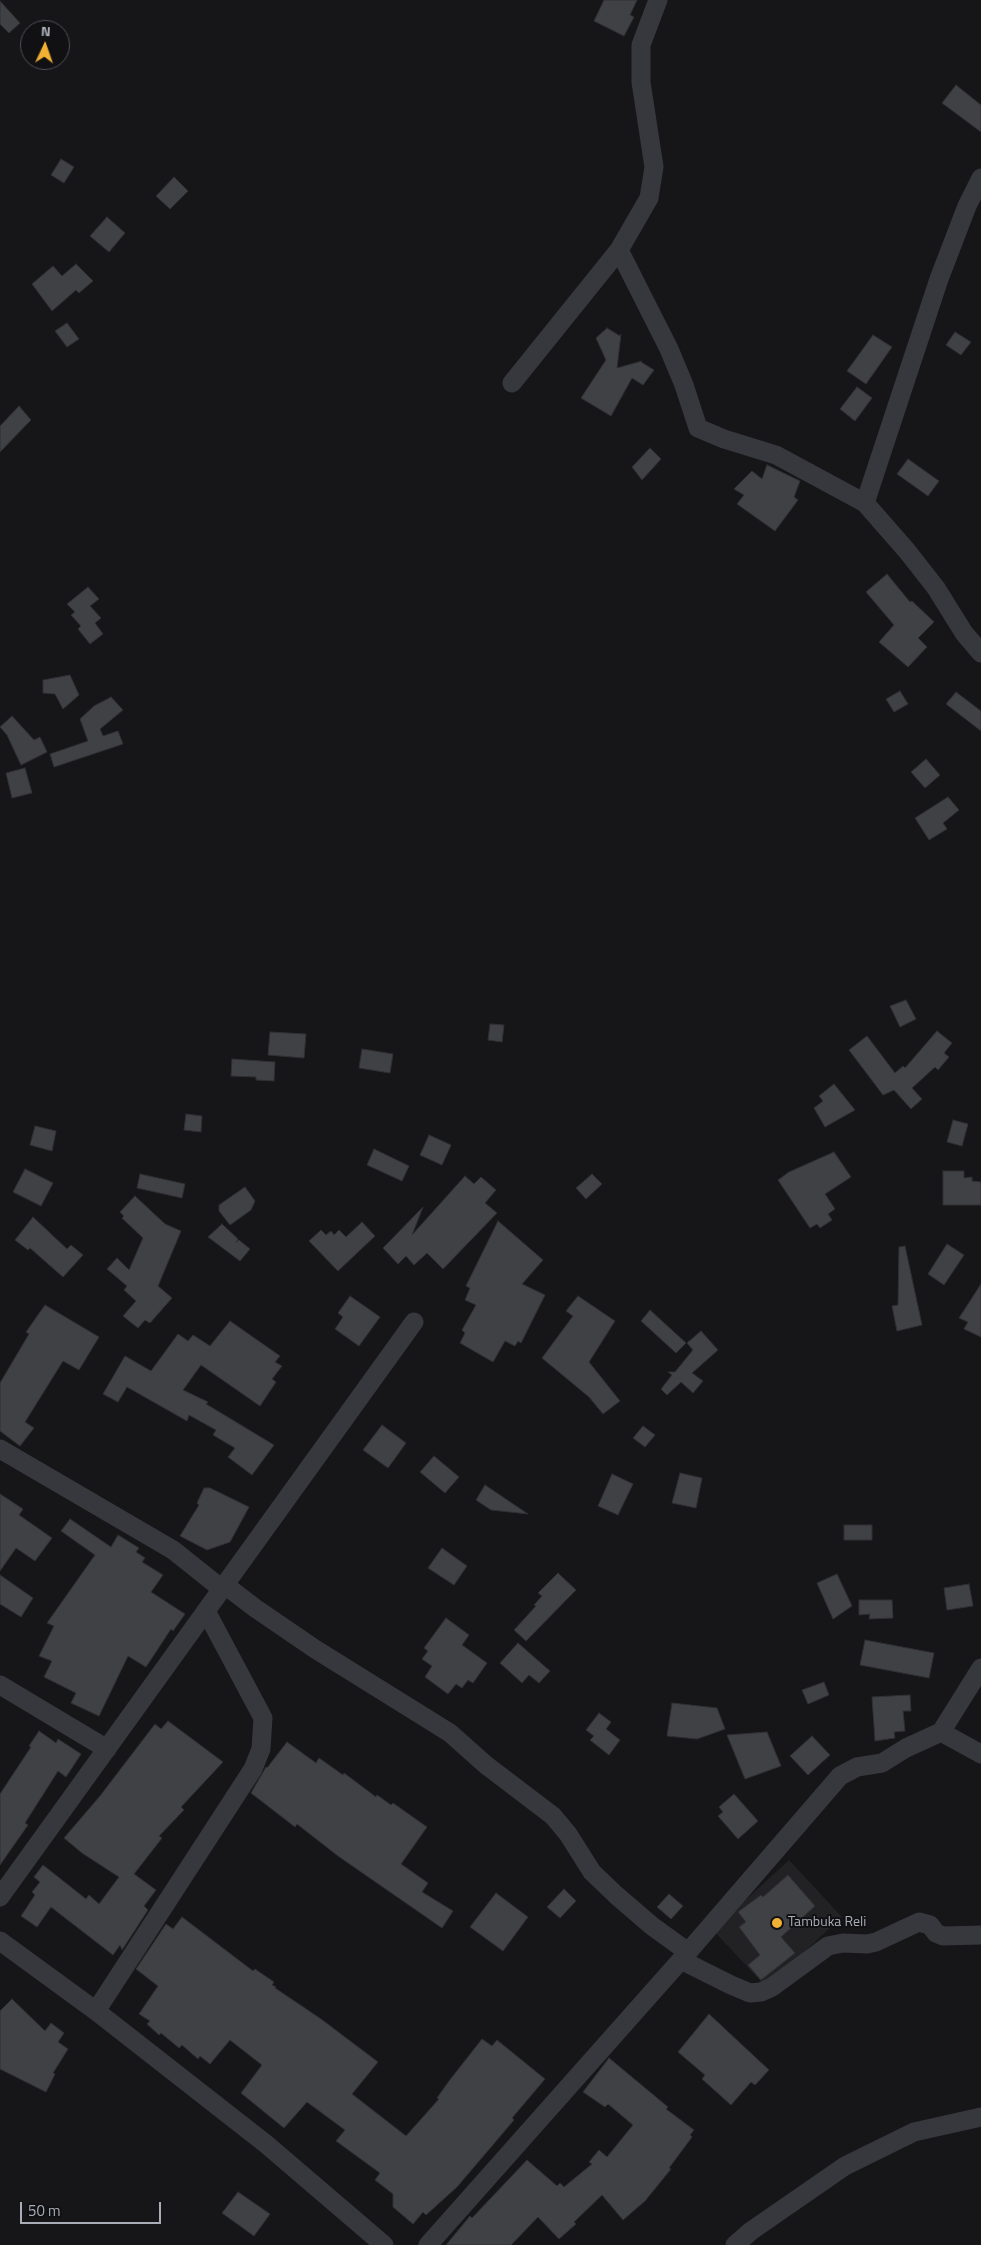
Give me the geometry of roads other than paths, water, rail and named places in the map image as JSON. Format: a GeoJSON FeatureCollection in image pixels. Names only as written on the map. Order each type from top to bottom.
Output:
{"type":"FeatureCollection","features":[{"type":"Feature","properties":{"kind":"street"},"geometry":{"type":"LineString","coordinates":[[512,383],[618,250],[649,198],[654,167],[641,82],[641,45],[658,0]]}},
{"type":"Feature","properties":{"kind":"street"},"geometry":{"type":"LineString","coordinates":[[865,503],[921,329],[967,206],[981,178]]}},
{"type":"Feature","properties":{"kind":"street"},"geometry":{"type":"LineString","coordinates":[[618,250],[668,349],[684,385],[698,428],[724,439],[776,456],[865,503],[936,588],[964,633],[981,653]]}},
{"type":"Feature","properties":{"kind":"street"},"geometry":{"type":"LineString","coordinates":[[0,1897],[414,1322]]}},
{"type":"Feature","properties":{"kind":"street"},"geometry":{"type":"LineString","coordinates":[[0,1450],[173,1550],[223,1587],[315,1649],[450,1733],[486,1764],[553,1816],[568,1834],[592,1872],[684,1956],[731,1985],[750,1993],[761,1992],[772,1987],[828,1946],[843,1943],[862,1944],[876,1942],[918,1922],[930,1925],[943,1936],[981,1934]]}},
{"type":"Feature","properties":{"kind":"street"},"geometry":{"type":"LineString","coordinates":[[96,2011],[252,1770],[260,1749],[263,1718],[206,1611]]}},
{"type":"Feature","properties":{"kind":"street"},"geometry":{"type":"LineString","coordinates":[[428,2245],[684,1956],[840,1776],[857,1767],[882,1763],[906,1748],[941,1732],[981,1668]]}},
{"type":"Feature","properties":{"kind":"street"},"geometry":{"type":"LineString","coordinates":[[0,1685],[107,1749]]}},
{"type":"Feature","properties":{"kind":"street"},"geometry":{"type":"LineString","coordinates":[[941,1732],[981,1754]]}},
{"type":"Feature","properties":{"kind":"street"},"geometry":{"type":"LineString","coordinates":[[0,1941],[96,2011],[266,2144],[384,2245]]}},
{"type":"Feature","properties":{"kind":"street"},"geometry":{"type":"LineString","coordinates":[[735,2245],[844,2166],[914,2132],[981,2117]]}},
{"type":"Feature","properties":{"kind":"place","name":"Tambuka Reli"},"geometry":{"type":"Point","coordinates":[777,1923]}}]}
